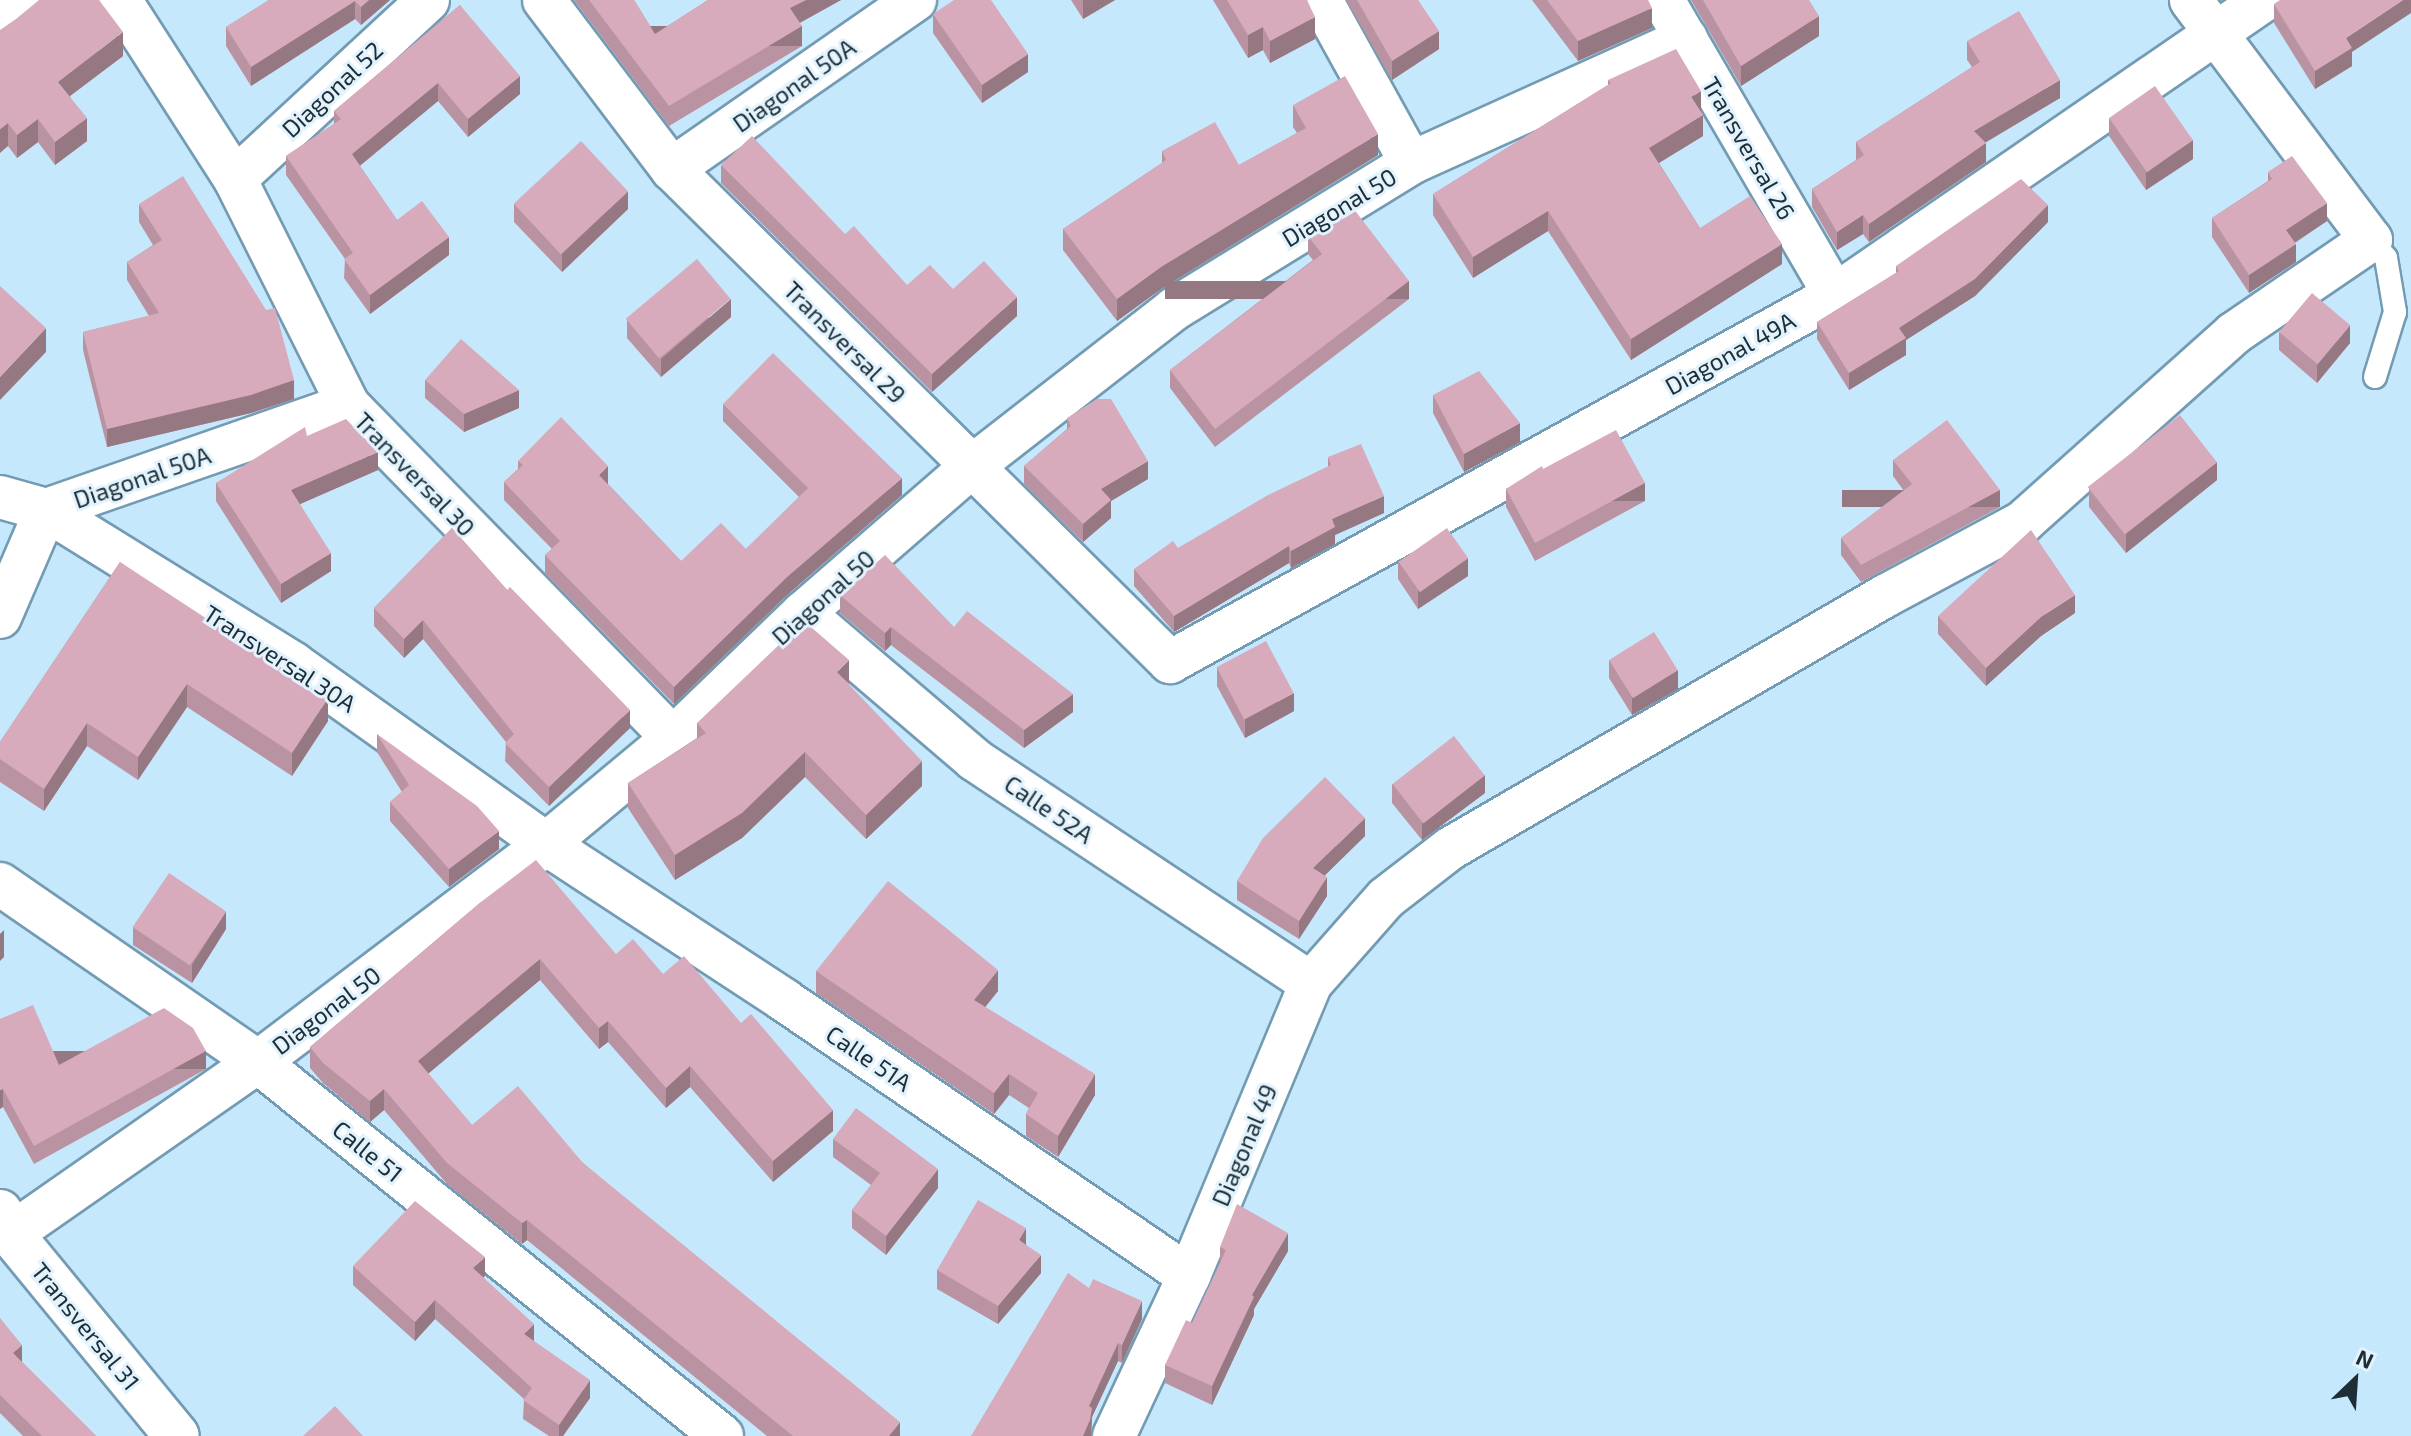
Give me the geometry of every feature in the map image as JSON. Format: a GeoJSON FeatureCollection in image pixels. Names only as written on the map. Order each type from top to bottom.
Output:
{"type":"FeatureCollection","features":[{"type":"Feature","properties":{"kind":"street"},"geometry":{"type":"LineString","coordinates":[[0,25],[28,0]]}},
{"type":"Feature","properties":{"kind":"street","name":"Transversal 30"},"geometry":{"type":"LineString","coordinates":[[120,0],[235,179],[348,405],[673,738]]}},
{"type":"Feature","properties":{"kind":"street","name":"Diagonal 52"},"geometry":{"type":"LineString","coordinates":[[235,179],[428,0]]}},
{"type":"Feature","properties":{"kind":"street","name":"Transversal 29"},"geometry":{"type":"LineString","coordinates":[[544,0],[672,169],[970,468],[1170,662]]}},
{"type":"Feature","properties":{"kind":"street","name":"Diagonal 50A"},"geometry":{"type":"LineString","coordinates":[[672,169],[915,0]]}},
{"type":"Feature","properties":{"kind":"street"},"geometry":{"type":"LineString","coordinates":[[1321,0],[1411,163]]}},
{"type":"Feature","properties":{"kind":"street","name":"Transversal 26"},"geometry":{"type":"LineString","coordinates":[[1663,0],[1835,295]]}},
{"type":"Feature","properties":{"kind":"street"},"geometry":{"type":"LineString","coordinates":[[2191,0],[2214,35],[2371,240]]}},
{"type":"Feature","properties":{"kind":"street","name":"Diagonal 49A"},"geometry":{"type":"LineString","coordinates":[[1170,662],[1835,295],[2264,0]]}},
{"type":"Feature","properties":{"kind":"street","name":"Diagonal 50"},"geometry":{"type":"LineString","coordinates":[[6,1223],[258,1062],[546,844],[673,738],[803,613],[970,468],[1174,309],[1411,163],[1686,39]]}},
{"type":"Feature","properties":{"kind":"street","name":"Diagonal 49"},"geometry":{"type":"LineString","coordinates":[[1114,1436],[1189,1276],[1311,983],[1386,898],[1451,848],[1885,596],[2023,522],[2233,334],[2371,240]]}},
{"type":"Feature","properties":{"kind":"street","name":"Diagonal 50A"},"geometry":{"type":"LineString","coordinates":[[0,617],[46,510],[348,405]]}},
{"type":"Feature","properties":{"kind":"street","name":"Transversal 30A"},"geometry":{"type":"LineString","coordinates":[[0,497],[46,510],[294,664],[546,844]]}},
{"type":"Feature","properties":{"kind":"street","name":"Calle 52A"},"geometry":{"type":"LineString","coordinates":[[803,613],[975,760],[1311,983]]}},
{"type":"Feature","properties":{"kind":"street","name":"Calle 51A"},"geometry":{"type":"LineString","coordinates":[[546,844],[784,1000],[1189,1276]]}},
{"type":"Feature","properties":{"kind":"street","name":"Calle 51"},"geometry":{"type":"LineString","coordinates":[[0,884],[258,1062],[722,1436]]}},
{"type":"Feature","properties":{"kind":"street","name":"Transversal 31"},"geometry":{"type":"LineString","coordinates":[[6,1223],[177,1436]]}},
{"type":"Feature","properties":{"kind":"lane"},"geometry":{"type":"LineString","coordinates":[[2371,240],[2386,258],[2395,312],[2375,377]]}},
{"type":"Feature","properties":{"kind":"building"},"geometry":{"type":"Polygon","coordinates":[[[39,0],[99,0],[123,32],[58,82],[87,118],[55,142],[38,119],[17,135],[8,123],[0,129],[0,30],[39,0]]]}},
{"type":"Feature","properties":{"kind":"building"},"geometry":{"type":"Polygon","coordinates":[[[269,0],[369,0],[361,7],[355,1],[251,67],[226,27],[269,0]]]}},
{"type":"Feature","properties":{"kind":"building"},"geometry":{"type":"Polygon","coordinates":[[[589,0],[634,0],[655,34],[708,0],[806,0],[790,8],[802,26],[669,106],[589,0]]]}},
{"type":"Feature","properties":{"kind":"building"},"geometry":{"type":"Polygon","coordinates":[[[954,0],[991,0],[1028,54],[982,85],[933,14],[954,0]]]}},
{"type":"Feature","properties":{"kind":"building"},"geometry":{"type":"Polygon","coordinates":[[[1227,0],[1307,0],[1315,17],[1270,41],[1263,27],[1248,35],[1227,0]]]}},
{"type":"Feature","properties":{"kind":"building"},"geometry":{"type":"Polygon","coordinates":[[[1357,0],[1418,0],[1439,31],[1392,61],[1357,0]]]}},
{"type":"Feature","properties":{"kind":"building"},"geometry":{"type":"Polygon","coordinates":[[[1547,0],[1648,0],[1652,8],[1578,41],[1547,0]]]}},
{"type":"Feature","properties":{"kind":"building"},"geometry":{"type":"Polygon","coordinates":[[[1703,0],[1809,0],[1819,16],[1741,66],[1703,0]]]}},
{"type":"Feature","properties":{"kind":"building"},"geometry":{"type":"Polygon","coordinates":[[[2280,0],[2403,0],[2346,38],[2352,48],[2315,71],[2274,4],[2280,0]]]}},
{"type":"Feature","properties":{"kind":"building"},"geometry":{"type":"Polygon","coordinates":[[[460,5],[520,76],[468,119],[438,83],[352,154],[397,220],[422,201],[449,237],[370,295],[344,259],[353,253],[286,156],[341,119],[334,111],[460,5]]]}},
{"type":"Feature","properties":{"kind":"building"},"geometry":{"type":"Polygon","coordinates":[[[2019,11],[2060,80],[1974,131],[1986,143],[1869,224],[1863,215],[1837,232],[1812,189],[1864,155],[1856,142],[1980,62],[1967,41],[2019,11]]]}},
{"type":"Feature","properties":{"kind":"building"},"geometry":{"type":"Polygon","coordinates":[[[1676,49],[1701,91],[1691,97],[1703,115],[1649,148],[1700,228],[1750,196],[1782,244],[1631,339],[1548,211],[1473,257],[1433,194],[1611,83],[1608,80],[1676,49]]]}},
{"type":"Feature","properties":{"kind":"building"},"geometry":{"type":"Polygon","coordinates":[[[1345,76],[1378,134],[1161,267],[1117,299],[1063,229],[1166,160],[1162,151],[1215,122],[1239,165],[1306,128],[1293,105],[1345,76]]]}},
{"type":"Feature","properties":{"kind":"building"},"geometry":{"type":"Polygon","coordinates":[[[2155,86],[2193,140],[2147,172],[2109,118],[2155,86]]]}},
{"type":"Feature","properties":{"kind":"building"},"geometry":{"type":"Polygon","coordinates":[[[752,136],[845,234],[854,226],[907,285],[930,265],[953,289],[984,261],[1017,297],[932,374],[721,165],[752,136]]]}},
{"type":"Feature","properties":{"kind":"building"},"geometry":{"type":"Polygon","coordinates":[[[581,141],[628,191],[561,254],[514,204],[581,141]]]}},
{"type":"Feature","properties":{"kind":"building"},"geometry":{"type":"Polygon","coordinates":[[[2292,156],[2327,203],[2286,230],[2296,244],[2249,275],[2212,218],[2272,179],[2268,172],[2292,156]]]}},
{"type":"Feature","properties":{"kind":"building"},"geometry":{"type":"Polygon","coordinates":[[[183,176],[266,310],[275,308],[294,380],[251,395],[107,429],[83,332],[159,313],[127,262],[162,240],[139,204],[183,176]]]}},
{"type":"Feature","properties":{"kind":"building"},"geometry":{"type":"Polygon","coordinates":[[[2021,179],[2048,205],[1975,279],[1899,328],[1906,338],[1849,373],[1817,322],[1899,271],[1896,266],[2021,179]]]}},
{"type":"Feature","properties":{"kind":"building"},"geometry":{"type":"Polygon","coordinates":[[[1353,208],[1409,281],[1215,429],[1170,370],[1322,254],[1308,236],[1353,208]]]}},
{"type":"Feature","properties":{"kind":"building"},"geometry":{"type":"Polygon","coordinates":[[[697,259],[730,299],[659,359],[626,319],[697,259]]]}},
{"type":"Feature","properties":{"kind":"building"},"geometry":{"type":"Polygon","coordinates":[[[0,286],[46,328],[0,377],[0,286]]]}},
{"type":"Feature","properties":{"kind":"building"},"geometry":{"type":"Polygon","coordinates":[[[2312,293],[2350,325],[2318,364],[2279,332],[2312,293]]]}},
{"type":"Feature","properties":{"kind":"building"},"geometry":{"type":"Polygon","coordinates":[[[461,339],[519,390],[464,414],[425,380],[461,339]]]}},
{"type":"Feature","properties":{"kind":"building"},"geometry":{"type":"Polygon","coordinates":[[[773,353],[902,478],[787,577],[674,687],[545,555],[560,541],[504,482],[523,465],[518,461],[561,417],[608,466],[599,475],[681,561],[721,523],[746,549],[808,488],[723,404],[773,353]]]}},
{"type":"Feature","properties":{"kind":"building"},"geometry":{"type":"Polygon","coordinates":[[[1479,371],[1520,423],[1464,454],[1433,395],[1479,371]]]}},
{"type":"Feature","properties":{"kind":"building"},"geometry":{"type":"Polygon","coordinates":[[[1097,399],[1111,399],[1148,461],[1101,489],[1111,500],[1083,524],[1024,466],[1071,426],[1067,418],[1097,399]]]}},
{"type":"Feature","properties":{"kind":"building"},"geometry":{"type":"Polygon","coordinates":[[[2180,415],[2217,462],[2125,534],[2088,487],[2180,415]]]}},
{"type":"Feature","properties":{"kind":"building"},"geometry":{"type":"Polygon","coordinates":[[[346,419],[378,452],[291,490],[331,553],[281,584],[216,483],[305,427],[307,436],[346,419]]]}},
{"type":"Feature","properties":{"kind":"building"},"geometry":{"type":"Polygon","coordinates":[[[1947,420],[2000,490],[1861,565],[1841,538],[1912,484],[1893,460],[1947,420]]]}},
{"type":"Feature","properties":{"kind":"building"},"geometry":{"type":"Polygon","coordinates":[[[1616,430],[1645,483],[1535,543],[1506,489],[1542,466],[1543,469],[1616,430]]]}},
{"type":"Feature","properties":{"kind":"building"},"geometry":{"type":"Polygon","coordinates":[[[1361,444],[1384,496],[1332,519],[1335,527],[1291,551],[1289,546],[1174,616],[1134,569],[1173,541],[1178,548],[1268,495],[1331,465],[1328,457],[1361,444]]]}},
{"type":"Feature","properties":{"kind":"building"},"geometry":{"type":"Polygon","coordinates":[[[452,528],[507,590],[510,587],[630,710],[549,787],[505,743],[514,734],[423,620],[404,639],[374,608],[452,528]]]}},
{"type":"Feature","properties":{"kind":"building"},"geometry":{"type":"Polygon","coordinates":[[[1447,528],[1468,558],[1420,592],[1399,562],[1447,528]]]}},
{"type":"Feature","properties":{"kind":"building"},"geometry":{"type":"Polygon","coordinates":[[[2031,530],[2075,595],[2041,617],[1986,668],[1938,616],[2031,530]]]}},
{"type":"Feature","properties":{"kind":"building"},"geometry":{"type":"Polygon","coordinates":[[[885,555],[954,627],[967,611],[1073,694],[1024,730],[891,627],[885,633],[840,595],[885,555]]]}},
{"type":"Feature","properties":{"kind":"building"},"geometry":{"type":"Polygon","coordinates":[[[120,562],[328,698],[292,753],[187,684],[138,757],[87,723],[44,789],[0,759],[0,742],[120,562]]]}},
{"type":"Feature","properties":{"kind":"building"},"geometry":{"type":"Polygon","coordinates":[[[804,621],[849,660],[837,672],[922,761],[866,815],[805,752],[742,813],[675,855],[628,783],[706,733],[697,723],[804,621]]]}},
{"type":"Feature","properties":{"kind":"building"},"geometry":{"type":"Polygon","coordinates":[[[1654,632],[1678,670],[1633,698],[1609,660],[1654,632]]]}},
{"type":"Feature","properties":{"kind":"building"},"geometry":{"type":"Polygon","coordinates":[[[1266,641],[1294,693],[1244,719],[1217,667],[1266,641]]]}},
{"type":"Feature","properties":{"kind":"building"},"geometry":{"type":"Polygon","coordinates":[[[377,734],[477,806],[499,831],[449,869],[390,802],[409,785],[377,734]]]}},
{"type":"Feature","properties":{"kind":"building"},"geometry":{"type":"Polygon","coordinates":[[[1454,736],[1485,775],[1423,823],[1393,784],[1454,736]]]}},
{"type":"Feature","properties":{"kind":"building"},"geometry":{"type":"Polygon","coordinates":[[[1325,777],[1365,818],[1313,868],[1327,877],[1299,921],[1237,881],[1263,838],[1325,777]]]}},
{"type":"Feature","properties":{"kind":"building"},"geometry":{"type":"Polygon","coordinates":[[[536,860],[616,954],[633,939],[663,974],[684,956],[741,1023],[751,1014],[833,1110],[773,1161],[690,1066],[666,1088],[608,1021],[599,1028],[540,959],[418,1061],[472,1125],[518,1086],[583,1163],[900,1422],[889,1436],[793,1436],[527,1220],[522,1223],[447,1163],[384,1089],[370,1101],[323,1063],[310,1047],[481,902],[536,860]]]}},
{"type":"Feature","properties":{"kind":"building"},"geometry":{"type":"Polygon","coordinates":[[[169,873],[226,912],[190,965],[133,927],[169,873]]]}},
{"type":"Feature","properties":{"kind":"building"},"geometry":{"type":"Polygon","coordinates":[[[888,881],[998,970],[974,1000],[1095,1074],[1058,1136],[1026,1114],[1038,1093],[1009,1074],[994,1093],[816,971],[888,881]]]}},
{"type":"Feature","properties":{"kind":"building"},"geometry":{"type":"Polygon","coordinates":[[[33,1005],[59,1065],[164,1008],[193,1028],[206,1051],[34,1146],[3,1089],[0,1090],[0,1019],[33,1005]]]}},
{"type":"Feature","properties":{"kind":"building"},"geometry":{"type":"Polygon","coordinates":[[[856,1108],[938,1169],[886,1236],[852,1210],[880,1173],[833,1139],[856,1108]]]}},
{"type":"Feature","properties":{"kind":"building"},"geometry":{"type":"Polygon","coordinates":[[[978,1200],[1026,1228],[1019,1240],[1041,1255],[998,1306],[937,1270],[978,1200]]]}},
{"type":"Feature","properties":{"kind":"building"},"geometry":{"type":"Polygon","coordinates":[[[415,1201],[485,1257],[473,1268],[534,1324],[524,1334],[590,1380],[559,1425],[523,1400],[532,1388],[435,1300],[415,1322],[353,1266],[415,1201]]]}},
{"type":"Feature","properties":{"kind":"building"},"geometry":{"type":"Polygon","coordinates":[[[1237,1204],[1288,1233],[1252,1295],[1254,1297],[1212,1386],[1165,1365],[1186,1320],[1192,1323],[1226,1250],[1220,1247],[1237,1204]]]}},
{"type":"Feature","properties":{"kind":"building"},"geometry":{"type":"Polygon","coordinates":[[[1068,1273],[1089,1288],[1093,1279],[1142,1301],[1122,1345],[1118,1343],[1089,1406],[1092,1408],[1090,1420],[1083,1436],[971,1436],[1068,1273]]]}},
{"type":"Feature","properties":{"kind":"building"},"geometry":{"type":"Polygon","coordinates":[[[0,1318],[22,1345],[13,1353],[96,1436],[42,1436],[0,1395],[0,1318]]]}},
{"type":"Feature","properties":{"kind":"building"},"geometry":{"type":"Polygon","coordinates":[[[335,1406],[363,1436],[303,1436],[335,1406]]]}}]}
